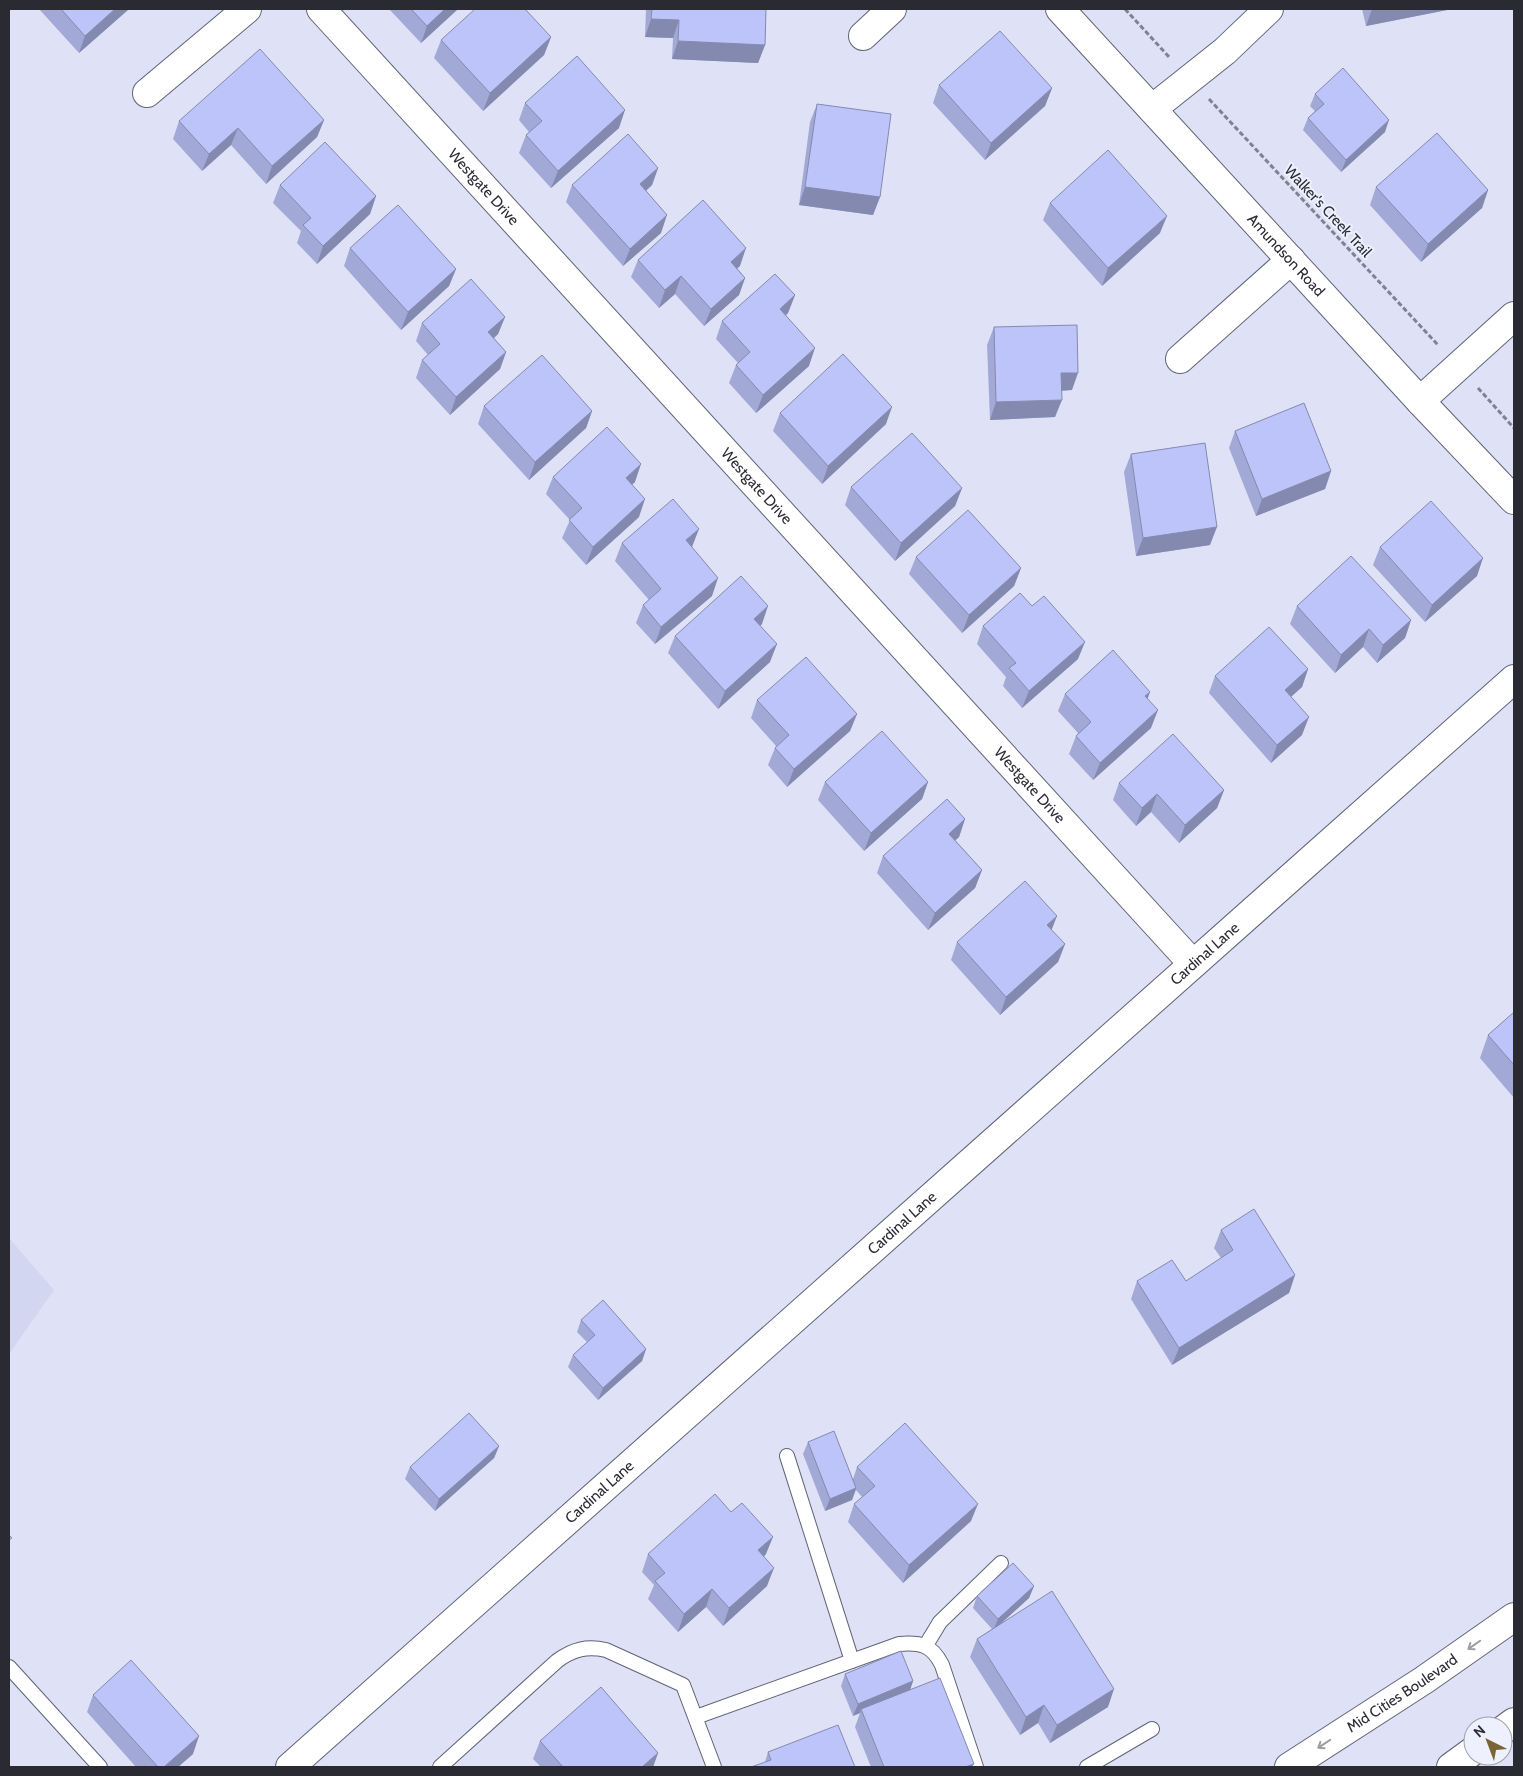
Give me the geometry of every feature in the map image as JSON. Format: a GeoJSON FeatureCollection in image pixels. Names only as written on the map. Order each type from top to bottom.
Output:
{"type":"FeatureCollection","features":[{"type":"Feature","properties":{"kind":"street"},"geometry":{"type":"LineString","coordinates":[[147,93],[246,9]]}},
{"type":"Feature","properties":{"kind":"street","name":"Westgate Drive"},"geometry":{"type":"LineString","coordinates":[[320,9],[1192,964]]}},
{"type":"Feature","properties":{"kind":"street"},"geometry":{"type":"LineString","coordinates":[[863,36],[892,9]]}},
{"type":"Feature","properties":{"kind":"street","name":"Amundson Road"},"geometry":{"type":"LineString","coordinates":[[1060,9],[1420,401],[1514,500]]}},
{"type":"Feature","properties":{"kind":"street"},"geometry":{"type":"LineString","coordinates":[[1152,109],[1189,78],[1225,52],[1269,9]]}},
{"type":"Feature","properties":{"kind":"street"},"geometry":{"type":"LineString","coordinates":[[1180,359],[1291,260]]}},
{"type":"Feature","properties":{"kind":"street"},"geometry":{"type":"LineString","coordinates":[[1420,401],[1514,316]]}},
{"type":"Feature","properties":{"kind":"street","name":"Cardinal Lane"},"geometry":{"type":"LineString","coordinates":[[290,1767],[1514,679]]}},
{"type":"Feature","properties":{"kind":"street","name":"Mid Cities Boulevard"},"geometry":{"type":"LineString","coordinates":[[1289,1767],[1424,1680],[1514,1617]]}},
{"type":"Feature","properties":{"kind":"street"},"geometry":{"type":"LineString","coordinates":[[1451,1767],[1463,1759]]}},
{"type":"Feature","properties":{"kind":"lane"},"geometry":{"type":"LineString","coordinates":[[787,1456],[852,1661]]}},
{"type":"Feature","properties":{"kind":"lane"},"geometry":{"type":"LineString","coordinates":[[926,1645],[940,1622],[1001,1563]]}},
{"type":"Feature","properties":{"kind":"lane"},"geometry":{"type":"LineString","coordinates":[[696,1717],[899,1644],[913,1643],[926,1645],[936,1652],[942,1665],[976,1767]]}},
{"type":"Feature","properties":{"kind":"lane"},"geometry":{"type":"LineString","coordinates":[[440,1767],[557,1661],[568,1653],[581,1648],[594,1647],[606,1650],[684,1685],[714,1767]]}},
{"type":"Feature","properties":{"kind":"lane"},"geometry":{"type":"LineString","coordinates":[[9,1667],[100,1767]]}},
{"type":"Feature","properties":{"kind":"lane"},"geometry":{"type":"LineString","coordinates":[[1088,1767],[1152,1729]]}},
{"type":"Feature","properties":{"kind":"path","name":"Walker's Creek Trail"},"geometry":{"type":"LineString","coordinates":[[1125,9],[1514,428]]}},
{"type":"Feature","properties":{"kind":"shaded area"},"geometry":{"type":"Polygon","coordinates":[[[9,1238],[54,1290],[9,1354],[9,1238]]]}},
{"type":"Feature","properties":{"kind":"building"},"geometry":{"type":"Polygon","coordinates":[[[61,9],[115,9],[85,36],[61,9]]]}},
{"type":"Feature","properties":{"kind":"building"},"geometry":{"type":"Polygon","coordinates":[[[411,9],[445,9],[427,26],[411,9]]]}},
{"type":"Feature","properties":{"kind":"building"},"geometry":{"type":"Polygon","coordinates":[[[475,9],[525,9],[551,37],[490,93],[441,40],[475,9]]]}},
{"type":"Feature","properties":{"kind":"building"},"geometry":{"type":"Polygon","coordinates":[[[652,9],[766,9],[765,45],[678,41],[679,20],[651,19],[652,9]]]}},
{"type":"Feature","properties":{"kind":"building"},"geometry":{"type":"Polygon","coordinates":[[[1000,31],[1052,88],[991,143],[939,85],[1000,31]]]}},
{"type":"Feature","properties":{"kind":"building"},"geometry":{"type":"Polygon","coordinates":[[[260,49],[324,120],[272,166],[238,128],[209,154],[179,121],[260,49]]]}},
{"type":"Feature","properties":{"kind":"building"},"geometry":{"type":"Polygon","coordinates":[[[577,56],[625,110],[558,171],[526,135],[542,121],[525,103],[577,56]]]}},
{"type":"Feature","properties":{"kind":"building"},"geometry":{"type":"Polygon","coordinates":[[[1343,68],[1389,120],[1346,160],[1308,118],[1324,104],[1315,94],[1343,68]]]}},
{"type":"Feature","properties":{"kind":"building"},"geometry":{"type":"Polygon","coordinates":[[[817,104],[891,114],[880,197],[805,187],[817,104]]]}},
{"type":"Feature","properties":{"kind":"building"},"geometry":{"type":"Polygon","coordinates":[[[1437,133],[1488,190],[1428,244],[1376,187],[1437,133]]]}},
{"type":"Feature","properties":{"kind":"building"},"geometry":{"type":"Polygon","coordinates":[[[628,134],[658,168],[640,184],[667,215],[630,249],[572,185],[628,134]]]}},
{"type":"Feature","properties":{"kind":"building"},"geometry":{"type":"Polygon","coordinates":[[[325,142],[376,196],[323,246],[303,225],[311,218],[280,185],[325,142]]]}},
{"type":"Feature","properties":{"kind":"building"},"geometry":{"type":"Polygon","coordinates":[[[1108,150],[1167,216],[1108,268],[1050,203],[1108,150]]]}},
{"type":"Feature","properties":{"kind":"building"},"geometry":{"type":"Polygon","coordinates":[[[703,200],[746,248],[731,262],[745,278],[711,309],[681,276],[665,290],[638,260],[703,200]]]}},
{"type":"Feature","properties":{"kind":"building"},"geometry":{"type":"Polygon","coordinates":[[[398,205],[456,269],[408,312],[350,248],[398,205]]]}},
{"type":"Feature","properties":{"kind":"building"},"geometry":{"type":"Polygon","coordinates":[[[775,274],[795,295],[780,309],[815,348],[763,395],[736,365],[750,352],[722,321],[775,274]]]}},
{"type":"Feature","properties":{"kind":"building"},"geometry":{"type":"Polygon","coordinates":[[[471,279],[505,317],[488,332],[506,352],[456,397],[422,360],[440,344],[422,323],[471,279]]]}},
{"type":"Feature","properties":{"kind":"building"},"geometry":{"type":"Polygon","coordinates":[[[1077,325],[1078,373],[1061,373],[1062,400],[996,402],[994,327],[1077,325]]]}},
{"type":"Feature","properties":{"kind":"building"},"geometry":{"type":"Polygon","coordinates":[[[843,354],[892,407],[828,466],[780,413],[843,354]]]}},
{"type":"Feature","properties":{"kind":"building"},"geometry":{"type":"Polygon","coordinates":[[[542,355],[592,411],[535,462],[484,406],[542,355]]]}},
{"type":"Feature","properties":{"kind":"building"},"geometry":{"type":"Polygon","coordinates":[[[1304,403],[1331,471],[1262,499],[1235,431],[1304,403]]]}},
{"type":"Feature","properties":{"kind":"building"},"geometry":{"type":"Polygon","coordinates":[[[607,427],[641,464],[626,478],[645,499],[593,547],[569,520],[582,508],[553,477],[607,427]]]}},
{"type":"Feature","properties":{"kind":"building"},"geometry":{"type":"Polygon","coordinates":[[[912,433],[962,488],[901,543],[851,487],[912,433]]]}},
{"type":"Feature","properties":{"kind":"building"},"geometry":{"type":"Polygon","coordinates":[[[1205,443],[1217,527],[1143,538],[1131,454],[1205,443]]]}},
{"type":"Feature","properties":{"kind":"building"},"geometry":{"type":"Polygon","coordinates":[[[673,499],[699,529],[686,540],[718,578],[661,627],[643,605],[661,589],[622,543],[673,499]]]}},
{"type":"Feature","properties":{"kind":"building"},"geometry":{"type":"Polygon","coordinates":[[[1431,501],[1483,558],[1432,605],[1380,547],[1431,501]]]}},
{"type":"Feature","properties":{"kind":"building"},"geometry":{"type":"Polygon","coordinates":[[[968,510],[1021,568],[969,615],[916,557],[968,510]]]}},
{"type":"Feature","properties":{"kind":"building"},"geometry":{"type":"Polygon","coordinates":[[[1351,556],[1411,620],[1383,645],[1369,629],[1341,655],[1297,606],[1351,556]]]}},
{"type":"Feature","properties":{"kind":"building"},"geometry":{"type":"Polygon","coordinates":[[[741,576],[768,606],[754,619],[777,644],[725,691],[675,636],[741,576]]]}},
{"type":"Feature","properties":{"kind":"building"},"geometry":{"type":"Polygon","coordinates":[[[1020,593],[1032,606],[1044,596],[1085,642],[1029,691],[1009,668],[1016,663],[983,626],[1020,593]]]}},
{"type":"Feature","properties":{"kind":"building"},"geometry":{"type":"Polygon","coordinates":[[[1269,627],[1308,669],[1285,690],[1309,717],[1277,745],[1215,676],[1269,627]]]}},
{"type":"Feature","properties":{"kind":"building"},"geometry":{"type":"Polygon","coordinates":[[[1113,650],[1150,692],[1145,696],[1158,710],[1100,763],[1076,736],[1091,722],[1065,694],[1113,650]]]}},
{"type":"Feature","properties":{"kind":"building"},"geometry":{"type":"Polygon","coordinates":[[[806,657],[857,714],[794,769],[775,748],[789,735],[757,700],[806,657]]]}},
{"type":"Feature","properties":{"kind":"building"},"geometry":{"type":"Polygon","coordinates":[[[882,731],[928,782],[871,833],[825,782],[882,731]]]}},
{"type":"Feature","properties":{"kind":"building"},"geometry":{"type":"Polygon","coordinates":[[[1173,734],[1224,790],[1185,825],[1157,794],[1142,808],[1119,783],[1173,734]]]}},
{"type":"Feature","properties":{"kind":"building"},"geometry":{"type":"Polygon","coordinates":[[[947,799],[965,819],[949,834],[982,870],[935,913],[883,856],[947,799]]]}},
{"type":"Feature","properties":{"kind":"building"},"geometry":{"type":"Polygon","coordinates":[[[1025,881],[1057,916],[1047,925],[1065,944],[1006,997],[957,942],[1025,881]]]}},
{"type":"Feature","properties":{"kind":"building"},"geometry":{"type":"Polygon","coordinates":[[[1514,1012],[1514,1065],[1488,1035],[1514,1012]]]}},
{"type":"Feature","properties":{"kind":"building"},"geometry":{"type":"Polygon","coordinates":[[[1254,1209],[1295,1275],[1179,1348],[1137,1281],[1172,1260],[1186,1281],[1233,1250],[1221,1230],[1254,1209]]]}},
{"type":"Feature","properties":{"kind":"building"},"geometry":{"type":"Polygon","coordinates":[[[603,1300],[646,1349],[603,1388],[573,1355],[595,1335],[581,1320],[603,1300]]]}},
{"type":"Feature","properties":{"kind":"building"},"geometry":{"type":"Polygon","coordinates":[[[469,1413],[499,1446],[439,1499],[410,1467],[469,1413]]]}},
{"type":"Feature","properties":{"kind":"building"},"geometry":{"type":"Polygon","coordinates":[[[905,1423],[978,1504],[909,1565],[854,1504],[875,1486],[857,1467],[905,1423]]]}},
{"type":"Feature","properties":{"kind":"building"},"geometry":{"type":"Polygon","coordinates":[[[834,1431],[856,1488],[830,1499],[808,1442],[834,1431]]]}},
{"type":"Feature","properties":{"kind":"building"},"geometry":{"type":"Polygon","coordinates":[[[715,1494],[731,1512],[742,1503],[773,1537],[758,1550],[774,1568],[729,1608],[712,1589],[684,1614],[655,1581],[665,1573],[648,1554],[715,1494]]]}},
{"type":"Feature","properties":{"kind":"building"},"geometry":{"type":"Polygon","coordinates":[[[1013,1563],[1034,1586],[998,1619],[977,1596],[1013,1563]]]}},
{"type":"Feature","properties":{"kind":"building"},"geometry":{"type":"Polygon","coordinates":[[[1052,1591],[1114,1689],[1057,1725],[1044,1705],[1026,1717],[977,1639],[1052,1591]]]}},
{"type":"Feature","properties":{"kind":"building"},"geometry":{"type":"Polygon","coordinates":[[[901,1651],[913,1681],[858,1704],[845,1674],[901,1651]]]}},
{"type":"Feature","properties":{"kind":"building"},"geometry":{"type":"Polygon","coordinates":[[[131,1660],[199,1736],[164,1767],[158,1767],[93,1695],[131,1660]]]}},
{"type":"Feature","properties":{"kind":"building"},"geometry":{"type":"Polygon","coordinates":[[[940,1678],[974,1764],[965,1767],[884,1767],[861,1709],[940,1678]]]}},
{"type":"Feature","properties":{"kind":"building"},"geometry":{"type":"Polygon","coordinates":[[[601,1687],[658,1753],[642,1767],[563,1767],[540,1741],[601,1687]]]}},
{"type":"Feature","properties":{"kind":"building"},"geometry":{"type":"Polygon","coordinates":[[[838,1725],[855,1767],[751,1767],[771,1760],[768,1752],[838,1725]]]}}]}
